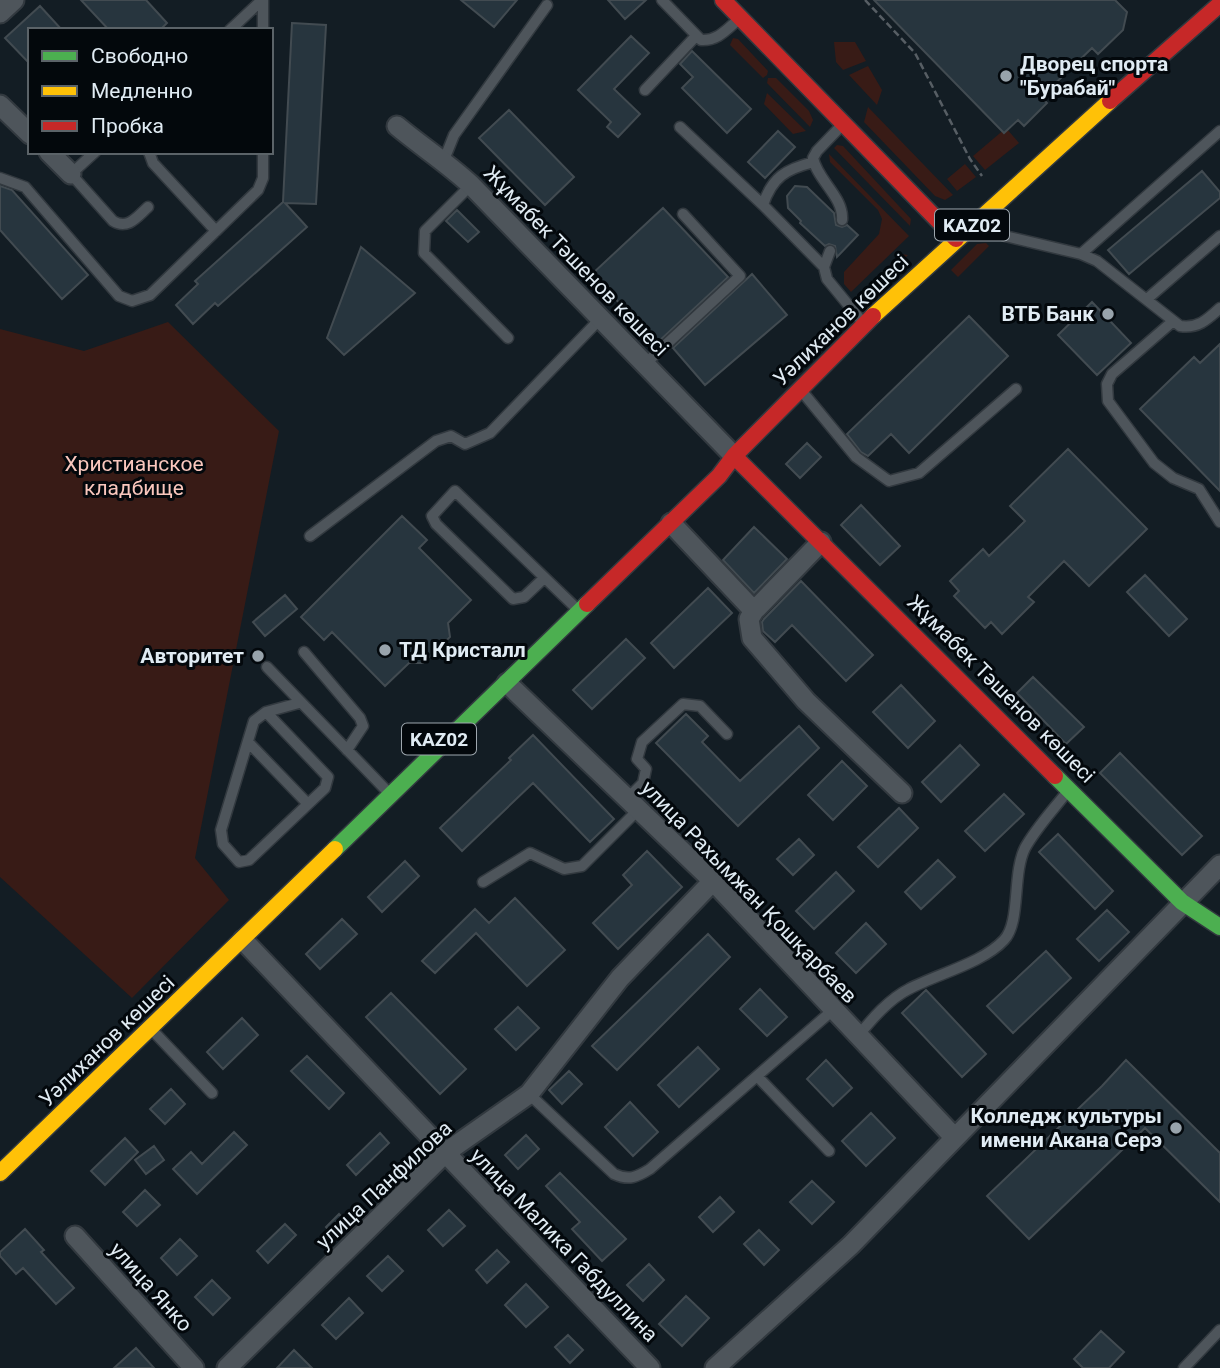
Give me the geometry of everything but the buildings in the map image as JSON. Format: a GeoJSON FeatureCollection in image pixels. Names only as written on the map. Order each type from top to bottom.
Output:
{"type":"FeatureCollection","features":[{"type":"Feature","properties":{"kind":"main road"},"geometry":{"type":"LineString","coordinates":[[723,0],[956,239]]}},
{"type":"Feature","properties":{"kind":"main road","name":"Уәлиханов көшесі"},"geometry":{"type":"LineString","coordinates":[[507,683],[719,476],[734,456],[864,324],[1220,4]]}},
{"type":"Feature","properties":{"kind":"main road","name":"Жұмабек Тәшенов көшесі"},"geometry":{"type":"LineString","coordinates":[[734,456],[1182,902],[1220,927]]}},
{"type":"Feature","properties":{"kind":"main road","name":"KАZ02"},"geometry":{"type":"LineString","coordinates":[[149,1027],[165,1004],[716,469],[734,456]]}},
{"type":"Feature","properties":{"kind":"main road","name":"KАZ02"},"geometry":{"type":"LineString","coordinates":[[243,940],[507,683]]}},
{"type":"Feature","properties":{"kind":"main road","name":"Уәлиханов көшесі"},"geometry":{"type":"LineString","coordinates":[[0,1173],[149,1027],[243,940]]}},
{"type":"Feature","properties":{"kind":"street"},"geometry":{"type":"LineString","coordinates":[[0,13],[14,0]]}},
{"type":"Feature","properties":{"kind":"street"},"geometry":{"type":"LineString","coordinates":[[0,105],[28,132]]}},
{"type":"Feature","properties":{"kind":"street","name":"Жұмабек Тәшенов көшесі"},"geometry":{"type":"LineString","coordinates":[[397,126],[444,160],[471,185],[734,456]]}},
{"type":"Feature","properties":{"kind":"street"},"geometry":{"type":"LineString","coordinates":[[51,154],[71,174]]}},
{"type":"Feature","properties":{"kind":"street"},"geometry":{"type":"LineString","coordinates":[[671,523],[754,611]]}},
{"type":"Feature","properties":{"kind":"street"},"geometry":{"type":"LineString","coordinates":[[821,542],[754,611],[749,619],[752,638],[807,701],[902,793]]}},
{"type":"Feature","properties":{"kind":"street","name":"улица Рахымжан Қошқарбаев"},"geometry":{"type":"LineString","coordinates":[[507,683],[713,881],[954,1137]]}},
{"type":"Feature","properties":{"kind":"street"},"geometry":{"type":"LineString","coordinates":[[715,1368],[851,1245],[954,1137],[966,1130],[1220,865]]}},
{"type":"Feature","properties":{"kind":"street","name":"улица Панфилова"},"geometry":{"type":"LineString","coordinates":[[227,1368],[445,1153],[529,1094],[620,978],[713,881]]}},
{"type":"Feature","properties":{"kind":"street","name":"улица Малика Габдуллина"},"geometry":{"type":"LineString","coordinates":[[243,940],[650,1368]]}},
{"type":"Feature","properties":{"kind":"street"},"geometry":{"type":"LineString","coordinates":[[0,1141],[15,1158]]}},
{"type":"Feature","properties":{"kind":"street","name":"улица Янко"},"geometry":{"type":"LineString","coordinates":[[75,1236],[194,1368]]}},
{"type":"Feature","properties":{"kind":"lane"},"geometry":{"type":"LineString","coordinates":[[232,28],[263,0]]}},
{"type":"Feature","properties":{"kind":"lane"},"geometry":{"type":"LineString","coordinates":[[263,0],[263,28]]}},
{"type":"Feature","properties":{"kind":"lane"},"geometry":{"type":"LineString","coordinates":[[662,0],[696,36],[707,40],[719,37],[740,18]]}},
{"type":"Feature","properties":{"kind":"lane"},"geometry":{"type":"LineString","coordinates":[[444,160],[454,135],[547,5]]}},
{"type":"Feature","properties":{"kind":"lane"},"geometry":{"type":"LineString","coordinates":[[645,90],[696,36]]}},
{"type":"Feature","properties":{"kind":"lane"},"geometry":{"type":"LineString","coordinates":[[842,220],[839,204],[814,162],[814,155],[843,123]]}},
{"type":"Feature","properties":{"kind":"lane"},"geometry":{"type":"LineString","coordinates":[[680,127],[824,267],[830,284],[864,324]]}},
{"type":"Feature","properties":{"kind":"lane"},"geometry":{"type":"LineString","coordinates":[[1081,254],[1220,131]]}},
{"type":"Feature","properties":{"kind":"lane"},"geometry":{"type":"LineString","coordinates":[[93,154],[71,174],[118,224],[129,223],[148,207]]}},
{"type":"Feature","properties":{"kind":"lane"},"geometry":{"type":"LineString","coordinates":[[150,154],[153,163],[216,231]]}},
{"type":"Feature","properties":{"kind":"lane"},"geometry":{"type":"LineString","coordinates":[[0,178],[25,187],[119,296],[132,301],[150,295],[261,185],[263,154]]}},
{"type":"Feature","properties":{"kind":"lane"},"geometry":{"type":"LineString","coordinates":[[763,205],[769,186],[793,167],[814,162]]}},
{"type":"Feature","properties":{"kind":"lane"},"geometry":{"type":"LineString","coordinates":[[471,185],[425,231],[424,253],[508,338]]}},
{"type":"Feature","properties":{"kind":"lane"},"geometry":{"type":"LineString","coordinates":[[645,364],[740,276],[683,214]]}},
{"type":"Feature","properties":{"kind":"lane"},"geometry":{"type":"LineString","coordinates":[[977,220],[1005,236],[1081,254],[1111,270],[1180,326],[1201,324],[1220,308]]}},
{"type":"Feature","properties":{"kind":"lane"},"geometry":{"type":"LineString","coordinates":[[1147,299],[1220,236]]}},
{"type":"Feature","properties":{"kind":"lane"},"geometry":{"type":"LineString","coordinates":[[824,267],[830,251]]}},
{"type":"Feature","properties":{"kind":"lane"},"geometry":{"type":"LineString","coordinates":[[310,536],[436,441],[451,436],[466,444],[490,433],[600,319]]}},
{"type":"Feature","properties":{"kind":"lane"},"geometry":{"type":"LineString","coordinates":[[1172,322],[1112,374],[1107,384],[1108,401],[1154,463],[1173,478],[1199,489],[1220,522]]}},
{"type":"Feature","properties":{"kind":"lane"},"geometry":{"type":"LineString","coordinates":[[800,390],[856,457],[888,481],[919,473],[1016,389]]}},
{"type":"Feature","properties":{"kind":"lane"},"geometry":{"type":"LineString","coordinates":[[544,578],[524,597],[513,600],[436,524],[432,516],[455,491],[574,607]]}},
{"type":"Feature","properties":{"kind":"lane"},"geometry":{"type":"LineString","coordinates":[[304,652],[360,718],[363,726],[347,750]]}},
{"type":"Feature","properties":{"kind":"lane"},"geometry":{"type":"LineString","coordinates":[[267,667],[386,790]]}},
{"type":"Feature","properties":{"kind":"lane"},"geometry":{"type":"LineString","coordinates":[[265,712],[328,777],[325,788],[309,804],[249,860],[239,862],[223,844],[221,830],[254,721],[265,712],[299,703]]}},
{"type":"Feature","properties":{"kind":"lane"},"geometry":{"type":"LineString","coordinates":[[483,882],[530,853],[564,869],[582,866],[633,805],[646,769],[637,759],[642,742],[683,704],[700,706],[727,734]]}},
{"type":"Feature","properties":{"kind":"lane"},"geometry":{"type":"LineString","coordinates":[[248,742],[309,804]]}},
{"type":"Feature","properties":{"kind":"lane"},"geometry":{"type":"LineString","coordinates":[[858,1036],[876,1015],[905,990],[984,955],[1012,931],[1019,867],[1025,849],[1069,789]]}},
{"type":"Feature","properties":{"kind":"lane"},"geometry":{"type":"LineString","coordinates":[[529,1094],[614,1174],[632,1178],[650,1168],[834,1010]]}},
{"type":"Feature","properties":{"kind":"lane"},"geometry":{"type":"LineString","coordinates":[[149,1027],[212,1093]]}},
{"type":"Feature","properties":{"kind":"lane"},"geometry":{"type":"LineString","coordinates":[[757,1076],[829,1151]]}},
{"type":"Feature","properties":{"kind":"lane"},"geometry":{"type":"LineString","coordinates":[[1184,1368],[1220,1330]]}},
{"type":"Feature","properties":{"kind":"path"},"geometry":{"type":"LineString","coordinates":[[865,0],[915,53],[970,159],[982,176]]}},
{"type":"Feature","properties":{"kind":"green space"},"geometry":{"type":"Polygon","coordinates":[[[733,38],[738,39],[768,71],[767,75],[763,78],[730,45],[733,38]]]}},
{"type":"Feature","properties":{"kind":"green space"},"geometry":{"type":"Polygon","coordinates":[[[834,42],[855,42],[866,61],[843,70],[836,62],[834,42]]]}},
{"type":"Feature","properties":{"kind":"green space"},"geometry":{"type":"Polygon","coordinates":[[[868,66],[882,90],[877,105],[849,75],[868,66]]]}},
{"type":"Feature","properties":{"kind":"green space"},"geometry":{"type":"Polygon","coordinates":[[[768,78],[776,78],[809,111],[813,120],[810,127],[767,83],[768,78]]]}},
{"type":"Feature","properties":{"kind":"green space"},"geometry":{"type":"Polygon","coordinates":[[[767,93],[806,131],[793,134],[764,104],[767,93]]]}},
{"type":"Feature","properties":{"kind":"green space"},"geometry":{"type":"Polygon","coordinates":[[[868,107],[953,195],[945,200],[935,196],[864,122],[868,107]]]}},
{"type":"Feature","properties":{"kind":"green space"},"geometry":{"type":"Polygon","coordinates":[[[1006,128],[1019,143],[985,170],[973,156],[1006,128]]]}},
{"type":"Feature","properties":{"kind":"green space"},"geometry":{"type":"Polygon","coordinates":[[[837,145],[843,146],[911,219],[910,226],[834,148],[837,145]]]}},
{"type":"Feature","properties":{"kind":"green space"},"geometry":{"type":"Polygon","coordinates":[[[829,154],[909,236],[851,292],[844,284],[844,272],[879,234],[882,219],[878,210],[830,162],[829,154]]]}},
{"type":"Feature","properties":{"kind":"green space"},"geometry":{"type":"Polygon","coordinates":[[[965,164],[976,177],[957,191],[947,179],[965,164]]]}},
{"type":"Feature","properties":{"kind":"green space"},"geometry":{"type":"Polygon","coordinates":[[[986,243],[989,246],[958,277],[951,270],[977,244],[986,243]]]}},
{"type":"Feature","properties":{"kind":"green space"},"geometry":{"type":"Polygon","coordinates":[[[901,254],[908,255],[866,297],[859,297],[901,254]]]}},
{"type":"Feature","properties":{"kind":"green space","name":"Христианское кладбище"},"geometry":{"type":"Polygon","coordinates":[[[168,322],[279,431],[195,858],[229,900],[132,998],[0,877],[0,329],[84,351],[168,322]]]}},
{"type":"Feature","properties":{"kind":"traffic: fast"},"geometry":{"type":"LineString","coordinates":[[335,849],[587,604]]}},
{"type":"Feature","properties":{"kind":"traffic: fast"},"geometry":{"type":"LineString","coordinates":[[1055,776],[1182,902],[1220,927]]}},
{"type":"Feature","properties":{"kind":"traffic: slow"},"geometry":{"type":"LineString","coordinates":[[873,316],[1110,101]]}},
{"type":"Feature","properties":{"kind":"traffic: slow"},"geometry":{"type":"LineString","coordinates":[[0,1173],[335,849]]}},
{"type":"Feature","properties":{"kind":"traffic: jam"},"geometry":{"type":"LineString","coordinates":[[723,0],[956,239]]}},
{"type":"Feature","properties":{"kind":"traffic: jam"},"geometry":{"type":"LineString","coordinates":[[1110,101],[1220,4]]}},
{"type":"Feature","properties":{"kind":"traffic: jam"},"geometry":{"type":"LineString","coordinates":[[587,604],[719,476],[734,456],[873,316]]}},
{"type":"Feature","properties":{"kind":"traffic: jam"},"geometry":{"type":"LineString","coordinates":[[734,456],[1055,776]]}},
{"type":"Feature","properties":{"kind":"place","name":"Дворец спорта \"Бурабай\""},"geometry":{"type":"Point","coordinates":[1006,76]}},
{"type":"Feature","properties":{"kind":"place","name":"ВТБ Банк"},"geometry":{"type":"Point","coordinates":[1108,314]}},
{"type":"Feature","properties":{"kind":"place","name":"ТД Кристалл"},"geometry":{"type":"Point","coordinates":[385,650]}},
{"type":"Feature","properties":{"kind":"place","name":"Авторитет"},"geometry":{"type":"Point","coordinates":[258,656]}},
{"type":"Feature","properties":{"kind":"place","name":"Колледж культуры имени Акана Серэ"},"geometry":{"type":"Point","coordinates":[1176,1128]}}]}
